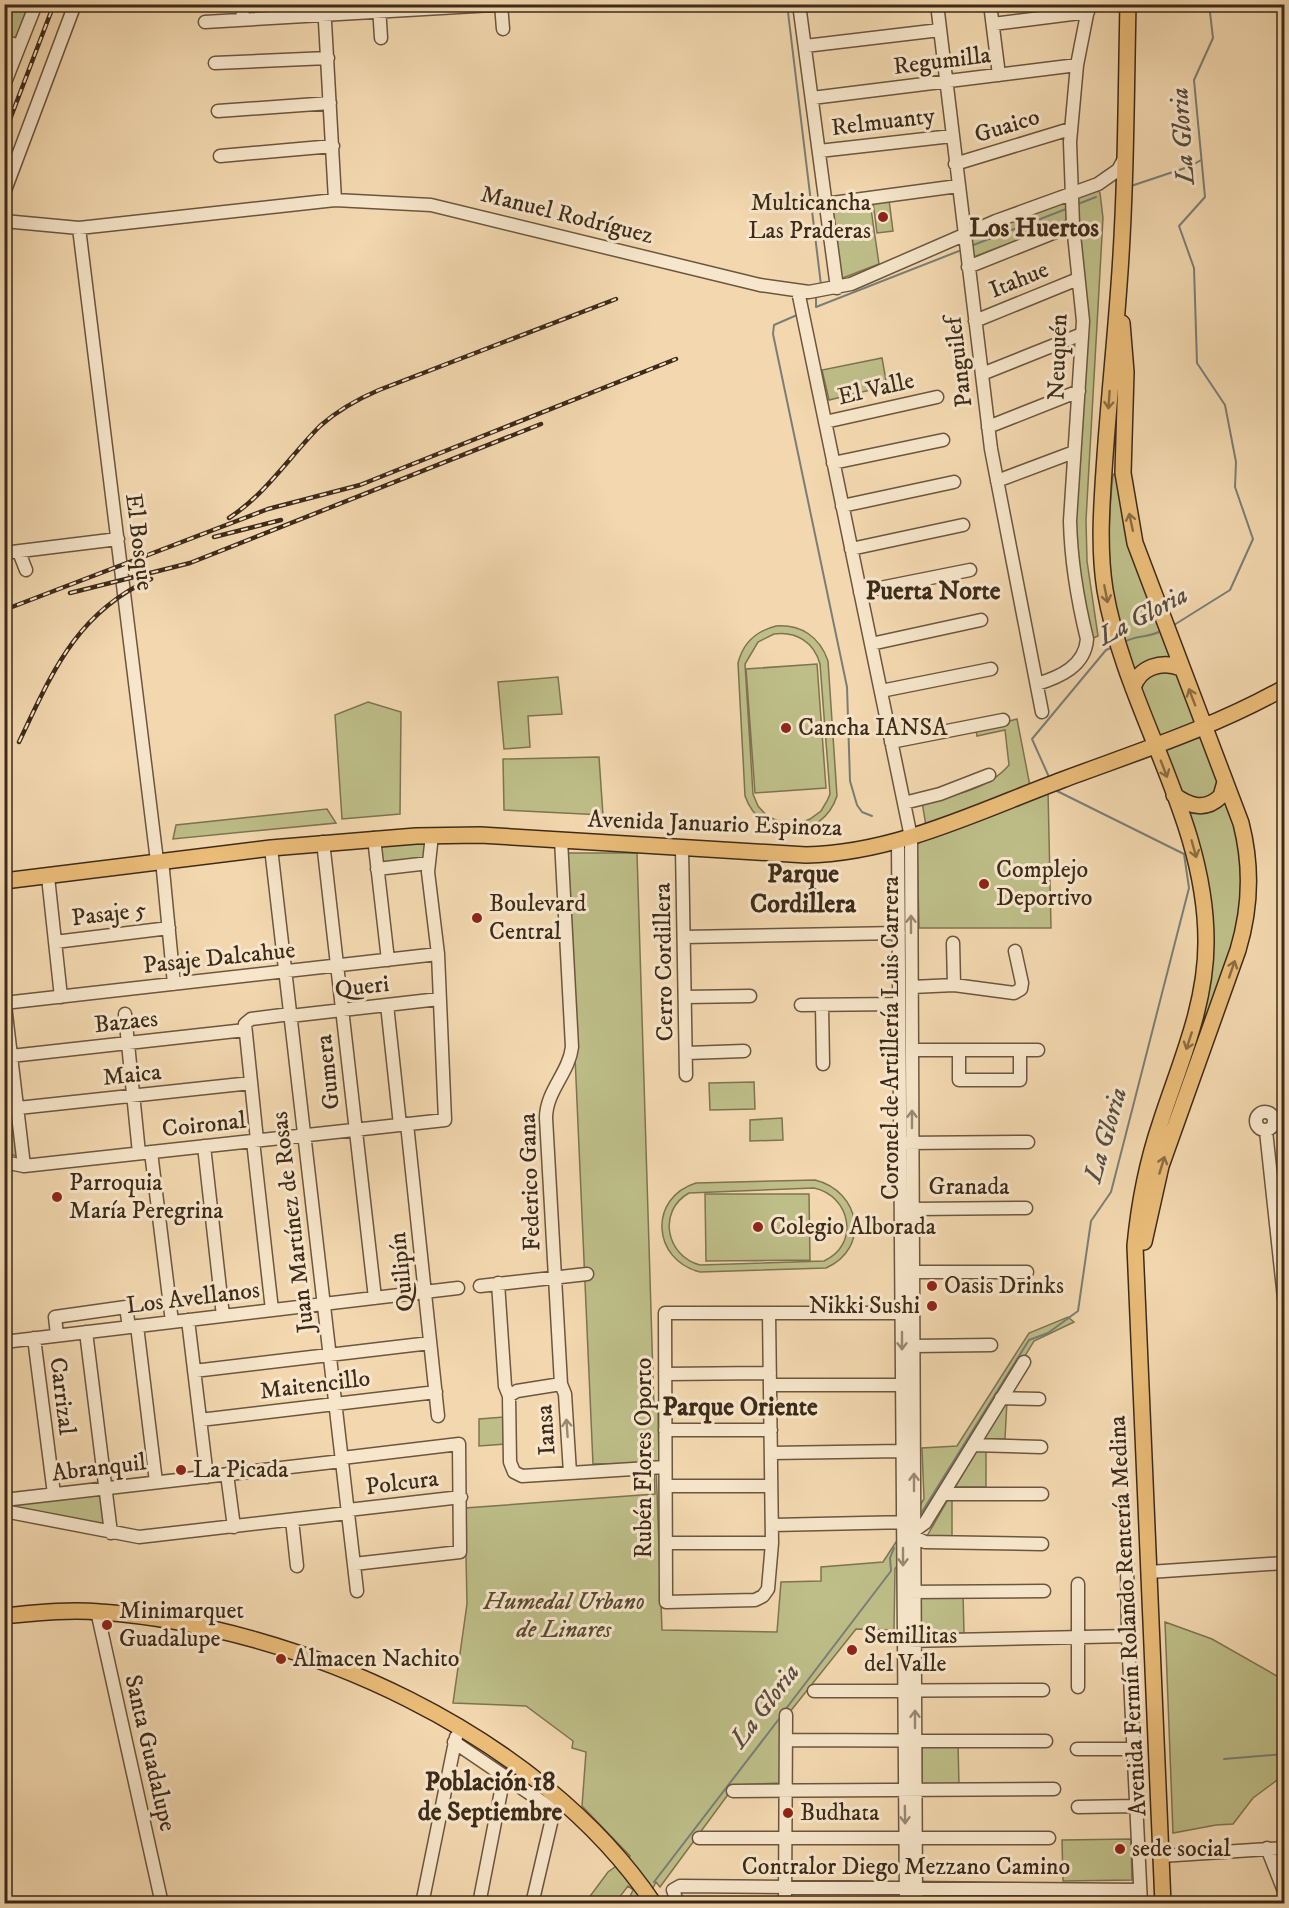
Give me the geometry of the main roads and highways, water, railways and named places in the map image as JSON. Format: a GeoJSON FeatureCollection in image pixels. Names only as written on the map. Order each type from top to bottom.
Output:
{"type":"FeatureCollection","features":[{"type":"Feature","properties":{"kind":"main road","name":"Avenida Fermín Rolando Rentería Medina"},"geometry":{"type":"LineString","coordinates":[[1128,4],[1125,157],[1119,284],[1103,486],[1102,544],[1105,589],[1121,653],[1197,862],[1204,899],[1206,956],[1193,1028],[1158,1132],[1141,1198],[1135,1246],[1163,1904]]}},
{"type":"Feature","properties":{"kind":"main road","name":"Avenida Fermín Rolando Rentería Medina"},"geometry":{"type":"LineString","coordinates":[[1119,284],[1126,372],[1124,481],[1135,543],[1161,618],[1245,838],[1250,886],[1247,915],[1229,978],[1156,1184],[1143,1252],[1138,1326]]}},
{"type":"Feature","properties":{"kind":"main road"},"geometry":{"type":"LineString","coordinates":[[1133,688],[1137,677],[1151,668],[1164,664],[1181,668]]}},
{"type":"Feature","properties":{"kind":"main road","name":"Avenida Januario Espinoza"},"geometry":{"type":"LineString","coordinates":[[4,881],[271,848],[432,835],[823,854],[904,839],[1234,714],[1284,688]]}},
{"type":"Feature","properties":{"kind":"main road"},"geometry":{"type":"LineString","coordinates":[[1213,752],[1218,729],[1234,714]]}},
{"type":"Feature","properties":{"kind":"main road"},"geometry":{"type":"LineString","coordinates":[[1126,756],[1140,736],[1143,715]]}},
{"type":"Feature","properties":{"kind":"main road"},"geometry":{"type":"LineString","coordinates":[[1174,795],[1188,805],[1203,806],[1221,796],[1225,782]]}},
{"type":"Feature","properties":{"kind":"main road","name":"Avenida Januario Espinoza"},"geometry":{"type":"LineString","coordinates":[[4,871],[115,866]]}},
{"type":"Feature","properties":{"kind":"main road"},"geometry":{"type":"LineString","coordinates":[[4,1616],[97,1611],[182,1622],[285,1648],[350,1673],[457,1735],[510,1760],[568,1807],[618,1858],[654,1904]]}},
{"type":"Feature","properties":{"kind":"waterway"},"geometry":{"type":"LineString","coordinates":[[787,4],[821,285]]}},
{"type":"Feature","properties":{"kind":"waterway","name":"La Gloria"},"geometry":{"type":"LineString","coordinates":[[1174,625],[1230,590],[1253,539],[1235,487],[1236,462],[1225,405],[1197,363],[1194,268],[1179,226],[1205,197],[1194,80],[1213,38],[1209,4]]}},
{"type":"Feature","properties":{"kind":"waterway"},"geometry":{"type":"LineString","coordinates":[[1131,186],[1191,166],[1201,160]]}},
{"type":"Feature","properties":{"kind":"waterway"},"geometry":{"type":"LineString","coordinates":[[1078,204],[1096,197]]}},
{"type":"Feature","properties":{"kind":"waterway"},"geometry":{"type":"LineString","coordinates":[[971,246],[1066,209]]}},
{"type":"Feature","properties":{"kind":"waterway"},"geometry":{"type":"LineString","coordinates":[[816,298],[816,307],[959,251]]}},
{"type":"Feature","properties":{"kind":"waterway"},"geometry":{"type":"LineString","coordinates":[[797,315],[774,325],[773,334],[847,687],[850,781],[857,805],[862,812],[872,816]]}},
{"type":"Feature","properties":{"kind":"waterway","name":"La Gloria"},"geometry":{"type":"LineString","coordinates":[[1124,642],[1161,631]]}},
{"type":"Feature","properties":{"kind":"waterway","name":"La Gloria"},"geometry":{"type":"LineString","coordinates":[[1049,777],[1032,739],[1106,650],[1113,647]]}},
{"type":"Feature","properties":{"kind":"waterway","name":"La Gloria"},"geometry":{"type":"LineString","coordinates":[[922,1512],[1029,1340],[1048,1333],[1078,1311],[1091,1221],[1111,1192],[1189,888],[1184,854],[1055,790]]}},
{"type":"Feature","properties":{"kind":"waterway","name":"La Gloria"},"geometry":{"type":"LineString","coordinates":[[785,1710],[891,1571],[890,1558],[894,1548]]}},
{"type":"Feature","properties":{"kind":"waterway","name":"La Gloria"},"geometry":{"type":"LineString","coordinates":[[654,1882],[782,1715]]}},
{"type":"Feature","properties":{"kind":"waterway"},"geometry":{"type":"LineString","coordinates":[[1224,1759],[1284,1754]]}},
{"type":"Feature","properties":{"kind":"waterway"},"geometry":{"type":"LineString","coordinates":[[635,1904],[641,1897]]}},
{"type":"Feature","properties":{"kind":"railway"},"geometry":{"type":"LineString","coordinates":[[4,135],[54,4]]}},
{"type":"Feature","properties":{"kind":"railway"},"geometry":{"type":"LineString","coordinates":[[229,518],[266,486],[320,426],[356,401],[379,390],[616,299]]}},
{"type":"Feature","properties":{"kind":"railway"},"geometry":{"type":"LineString","coordinates":[[4,610],[268,509],[360,485],[676,359]]}},
{"type":"Feature","properties":{"kind":"railway"},"geometry":{"type":"LineString","coordinates":[[70,593],[190,563],[541,424]]}},
{"type":"Feature","properties":{"kind":"railway"},"geometry":{"type":"LineString","coordinates":[[214,537],[281,520]]}},
{"type":"Feature","properties":{"kind":"railway"},"geometry":{"type":"LineString","coordinates":[[19,742],[55,669],[85,627],[103,609],[125,593],[151,579]]}},
{"type":"Feature","properties":{"kind":"place","name":"Multicancha Las Praderas"},"geometry":{"type":"Point","coordinates":[883,217]}},
{"type":"Feature","properties":{"kind":"place","name":"Cancha IANSA"},"geometry":{"type":"Point","coordinates":[786,728]}},
{"type":"Feature","properties":{"kind":"place","name":"Complejo Deportivo"},"geometry":{"type":"Point","coordinates":[984,884]}},
{"type":"Feature","properties":{"kind":"place","name":"Boulevard Central"},"geometry":{"type":"Point","coordinates":[477,918]}},
{"type":"Feature","properties":{"kind":"place","name":"Parroquia María Peregrina"},"geometry":{"type":"Point","coordinates":[57,1197]}},
{"type":"Feature","properties":{"kind":"place","name":"Colegio Alborada"},"geometry":{"type":"Point","coordinates":[758,1227]}},
{"type":"Feature","properties":{"kind":"place","name":"Oasis Drinks"},"geometry":{"type":"Point","coordinates":[932,1286]}},
{"type":"Feature","properties":{"kind":"place","name":"Nikki Sushi"},"geometry":{"type":"Point","coordinates":[932,1306]}},
{"type":"Feature","properties":{"kind":"place","name":"La Picada"},"geometry":{"type":"Point","coordinates":[181,1470]}},
{"type":"Feature","properties":{"kind":"place","name":"Minimarquet Guadalupe"},"geometry":{"type":"Point","coordinates":[107,1625]}},
{"type":"Feature","properties":{"kind":"place","name":"Semillitas del Valle"},"geometry":{"type":"Point","coordinates":[852,1650]}},
{"type":"Feature","properties":{"kind":"place","name":"Almacen Nachito"},"geometry":{"type":"Point","coordinates":[281,1659]}},
{"type":"Feature","properties":{"kind":"place","name":"Budhata"},"geometry":{"type":"Point","coordinates":[788,1813]}},
{"type":"Feature","properties":{"kind":"place","name":"sede social"},"geometry":{"type":"Point","coordinates":[1120,1849]}},
{"type":"Feature","properties":{"kind":"district","name":"Los Huertos"},"geometry":{"type":"Point","coordinates":[1034,228]}},
{"type":"Feature","properties":{"kind":"district","name":"Puerta Norte"},"geometry":{"type":"Point","coordinates":[933,591]}},
{"type":"Feature","properties":{"kind":"district","name":"Parque Cordillera"},"geometry":{"type":"Point","coordinates":[803,889]}},
{"type":"Feature","properties":{"kind":"district","name":"Parque Oriente"},"geometry":{"type":"Point","coordinates":[740,1407]}},
{"type":"Feature","properties":{"kind":"district","name":"Población 18 de Septiembre"},"geometry":{"type":"Point","coordinates":[490,1797]}},
{"type":"Feature","properties":{"kind":"park label","name":"Humedal Urbano de Linares"},"geometry":{"type":"Point","coordinates":[564,1616]}}]}
